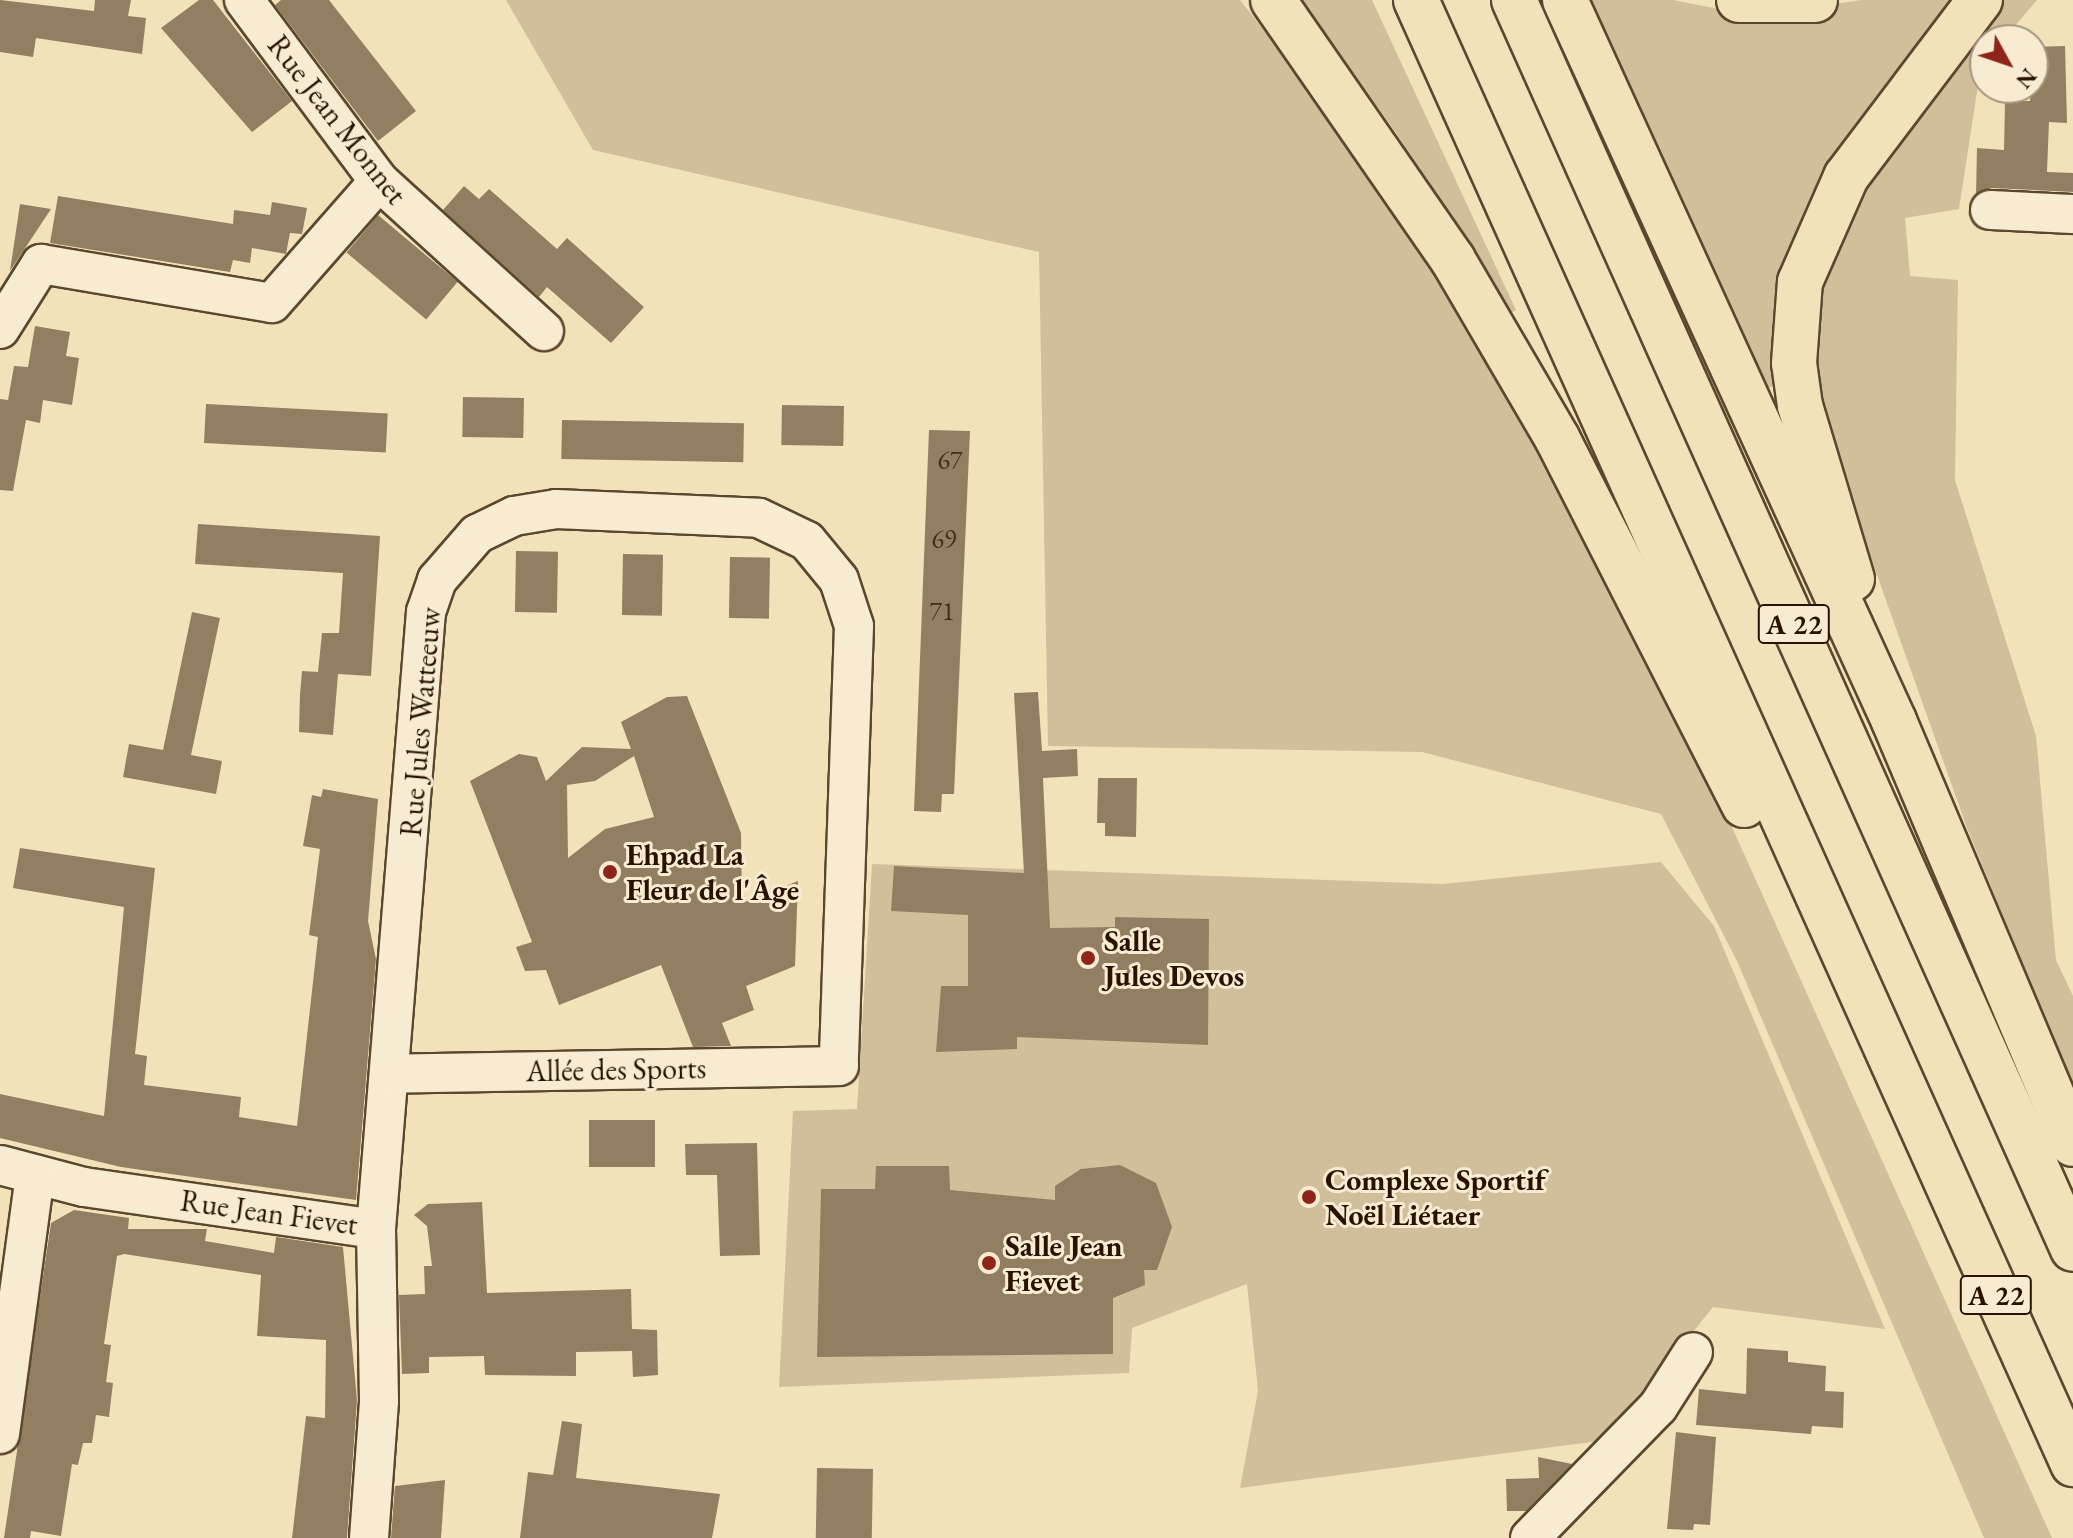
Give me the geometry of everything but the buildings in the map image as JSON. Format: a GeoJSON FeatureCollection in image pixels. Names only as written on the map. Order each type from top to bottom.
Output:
{"type":"FeatureCollection","features":[{"type":"Feature","properties":{"kind":"highway"},"geometry":{"type":"LineString","coordinates":[[1273,0],[1410,190],[1521,377],[1800,917],[1921,1125]]}},
{"type":"Feature","properties":{"kind":"highway","name":"A 22"},"geometry":{"type":"LineString","coordinates":[[1416,0],[2073,1464]]}},
{"type":"Feature","properties":{"kind":"highway","name":"A 22"},"geometry":{"type":"LineString","coordinates":[[1514,0],[2073,1249]]}},
{"type":"Feature","properties":{"kind":"highway"},"geometry":{"type":"LineString","coordinates":[[1565,0],[1894,721],[2073,1144]]}},
{"type":"Feature","properties":{"kind":"highway"},"geometry":{"type":"LineString","coordinates":[[1739,0],[1815,0]]}},
{"type":"Feature","properties":{"kind":"highway"},"geometry":{"type":"LineString","coordinates":[[1894,721],[1894,685],[1800,406],[1794,320],[1811,245],[1846,177],[1980,0]]}},
{"type":"Feature","properties":{"kind":"street","name":"Rue Jean Monnet"},"geometry":{"type":"LineString","coordinates":[[244,0],[379,181],[544,331]]}},
{"type":"Feature","properties":{"kind":"street"},"geometry":{"type":"LineString","coordinates":[[0,329],[41,264],[272,303],[379,181]]}},
{"type":"Feature","properties":{"kind":"street"},"geometry":{"type":"LineString","coordinates":[[1990,210],[2073,214]]}},
{"type":"Feature","properties":{"kind":"street","name":"Rue Jules Watteeuw"},"geometry":{"type":"LineString","coordinates":[[376,1229],[394,1074],[430,597],[449,563],[477,534],[514,516],[556,509],[759,518],[807,541],[839,580],[855,644],[839,1066]]}},
{"type":"Feature","properties":{"kind":"street","name":"Allée des Sports"},"geometry":{"type":"LineString","coordinates":[[394,1074],[839,1066]]}},
{"type":"Feature","properties":{"kind":"street"},"geometry":{"type":"LineString","coordinates":[[0,1434],[18,1171]]}},
{"type":"Feature","properties":{"kind":"street","name":"Rue Jean Fievet"},"geometry":{"type":"LineString","coordinates":[[18,1171],[376,1229],[379,1401],[369,1538]]}},
{"type":"Feature","properties":{"kind":"street"},"geometry":{"type":"LineString","coordinates":[[1530,1538],[1658,1407],[1693,1352]]}},
{"type":"Feature","properties":{"kind":"shaded area"},"geometry":{"type":"Polygon","coordinates":[[[506,0],[1240,0],[1334,119],[1442,278],[1682,716],[2052,1538],[1984,1538],[1737,961],[1661,814],[1422,752],[1048,746],[1039,252],[593,150],[506,0]]]}},
{"type":"Feature","properties":{"kind":"shaded area"},"geometry":{"type":"Polygon","coordinates":[[[1300,0],[1372,0],[1516,310],[1509,314],[1395,131],[1300,0]]]}},
{"type":"Feature","properties":{"kind":"shaded area"},"geometry":{"type":"Polygon","coordinates":[[[1588,0],[1673,0],[1754,16],[1861,0],[1961,0],[1876,110],[1778,385],[1763,389],[1588,0]]]}},
{"type":"Feature","properties":{"kind":"shaded area"},"geometry":{"type":"Polygon","coordinates":[[[2004,0],[2037,0],[2017,24],[1986,24],[2004,0]]]}},
{"type":"Feature","properties":{"kind":"shaded area"},"geometry":{"type":"Polygon","coordinates":[[[1969,46],[1969,104],[1975,104],[1959,209],[1905,218],[1910,276],[1958,280],[1955,480],[2036,736],[2056,960],[2073,996],[2073,1087],[1967,828],[1818,409],[1814,349],[1820,288],[1843,225],[1890,149],[1969,46]]]}},
{"type":"Feature","properties":{"kind":"shaded area","name":"Complexe Sportif Noël Liétaer"},"geometry":{"type":"Polygon","coordinates":[[[1661,862],[1714,926],[1885,1329],[1713,1307],[1607,1440],[1240,1488],[1258,1391],[1247,1284],[1132,1328],[1129,1373],[779,1387],[793,1111],[857,1109],[872,864],[1443,884],[1661,862]]]}},
{"type":"Feature","properties":{"kind":"place","name":"Ehpad La Fleur de l'Âge"},"geometry":{"type":"Point","coordinates":[610,872]}},
{"type":"Feature","properties":{"kind":"place","name":"Salle Jules Devos"},"geometry":{"type":"Point","coordinates":[1088,958]}},
{"type":"Feature","properties":{"kind":"place","name":"Complexe Sportif Noël Liétaer"},"geometry":{"type":"Point","coordinates":[1309,1197]}},
{"type":"Feature","properties":{"kind":"place","name":"Salle Jean Fievet"},"geometry":{"type":"Point","coordinates":[989,1263]}}]}
